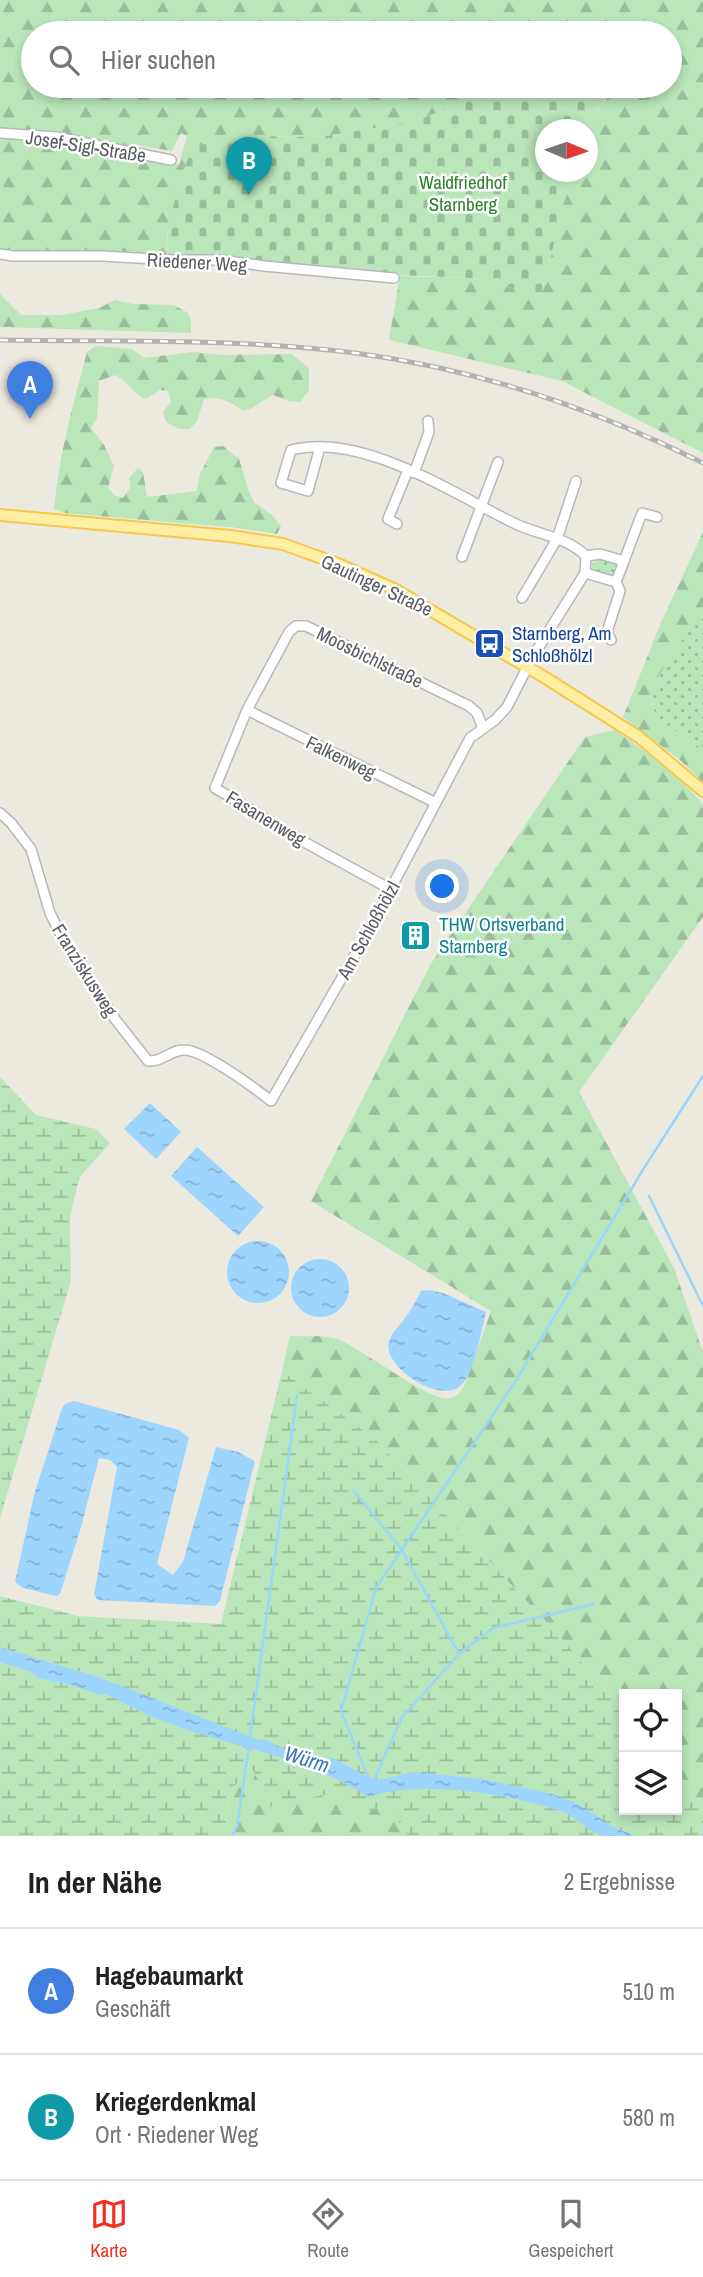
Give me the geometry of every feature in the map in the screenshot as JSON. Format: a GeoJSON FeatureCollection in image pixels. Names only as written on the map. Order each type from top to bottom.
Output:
{"type":"FeatureCollection","features":[{"type":"Feature","properties":{"kind":"main road","name":"Gautinger Straße"},"geometry":{"type":"LineString","coordinates":[[0,515],[230,536],[283,544],[338,564],[396,590],[528,667],[639,737],[703,791]]}},
{"type":"Feature","properties":{"kind":"street","name":"Josef-Sigl-Straße"},"geometry":{"type":"LineString","coordinates":[[0,133],[56,137],[171,160]]}},
{"type":"Feature","properties":{"kind":"street","name":"Riedener Weg"},"geometry":{"type":"LineString","coordinates":[[0,254],[102,256],[172,261],[221,260],[264,267],[394,278]]}},
{"type":"Feature","properties":{"kind":"street"},"geometry":{"type":"LineString","coordinates":[[397,524],[388,519],[429,432],[428,421]]}},
{"type":"Feature","properties":{"kind":"street"},"geometry":{"type":"LineString","coordinates":[[320,447],[308,491],[281,482],[291,450],[320,447],[368,455],[411,471],[519,525],[577,547],[586,556],[585,573],[617,582]]}},
{"type":"Feature","properties":{"kind":"street"},"geometry":{"type":"LineString","coordinates":[[462,557],[498,462]]}},
{"type":"Feature","properties":{"kind":"street"},"geometry":{"type":"LineString","coordinates":[[522,598],[557,540],[576,481]]}},
{"type":"Feature","properties":{"kind":"street"},"geometry":{"type":"LineString","coordinates":[[611,640],[607,632],[620,591],[617,582],[624,561],[642,513],[657,517]]}},
{"type":"Feature","properties":{"kind":"street"},"geometry":{"type":"LineString","coordinates":[[586,556],[600,554],[624,561]]}},
{"type":"Feature","properties":{"kind":"street","name":"Am Schloßhölzl"},"geometry":{"type":"LineString","coordinates":[[173,1052],[186,1049],[196,1053],[243,1079],[271,1101],[390,890],[470,738],[507,707],[585,573]]}},
{"type":"Feature","properties":{"kind":"street","name":"Moosbichlstraße"},"geometry":{"type":"LineString","coordinates":[[247,710],[289,632],[296,626],[306,626],[469,706],[477,713],[483,728]]}},
{"type":"Feature","properties":{"kind":"street","name":"Falkenweg"},"geometry":{"type":"LineString","coordinates":[[247,710],[436,803]]}},
{"type":"Feature","properties":{"kind":"street","name":"Fasanenweg"},"geometry":{"type":"LineString","coordinates":[[247,710],[215,788],[390,890]]}},
{"type":"Feature","properties":{"kind":"street","name":"Franziskusweg"},"geometry":{"type":"LineString","coordinates":[[0,813],[31,849],[50,913],[114,1019],[148,1061],[156,1062],[173,1052]]}},
{"type":"Feature","properties":{"kind":"green space"},"geometry":{"type":"Polygon","coordinates":[[[0,0],[703,0],[703,453],[562,381],[389,340],[400,276],[471,278],[541,295],[569,182],[598,182],[598,119],[591,119],[607,98],[682,98],[682,21],[21,21],[21,98],[473,98],[417,121],[320,137],[249,136],[184,168],[167,236],[166,255],[102,251],[0,251],[0,0]],[[181,133],[172,151],[137,145],[133,152],[171,160],[179,165],[187,136],[181,133]]]}},
{"type":"Feature","properties":{"kind":"green space","name":"Waldfriedhof Starnberg"},"geometry":{"type":"Polygon","coordinates":[[[473,98],[606,98],[590,119],[535,119],[535,182],[569,182],[541,295],[471,278],[394,275],[222,257],[166,255],[175,199],[193,146],[249,136],[320,137],[416,121],[473,98]]]}},
{"type":"Feature","properties":{"kind":"green space"},"geometry":{"type":"Polygon","coordinates":[[[0,294],[21,315],[62,315],[99,308],[115,300],[133,304],[174,305],[188,313],[191,333],[0,327],[0,294]]]}},
{"type":"Feature","properties":{"kind":"green space"},"geometry":{"type":"Polygon","coordinates":[[[96,346],[132,349],[144,358],[192,352],[223,355],[291,354],[309,368],[309,390],[300,402],[273,395],[243,411],[225,400],[204,399],[197,421],[189,429],[179,429],[166,422],[163,412],[171,402],[168,391],[160,390],[146,399],[115,375],[99,381],[97,418],[91,428],[104,445],[114,466],[108,488],[114,495],[123,498],[130,488],[129,478],[138,468],[143,472],[147,497],[197,491],[200,474],[214,447],[223,446],[239,459],[255,503],[272,515],[281,526],[277,534],[238,528],[65,513],[54,509],[63,449],[87,352],[96,346]]]}},
{"type":"Feature","properties":{"kind":"green space"},"geometry":{"type":"Polygon","coordinates":[[[703,532],[703,613],[659,676],[652,703],[655,713],[666,725],[693,741],[703,751],[703,782],[681,761],[623,717],[660,625],[703,532]]]}},
{"type":"Feature","properties":{"kind":"green space"},"geometry":{"type":"Polygon","coordinates":[[[599,558],[613,562],[616,566],[613,576],[598,575],[592,570],[592,564],[599,558]]]}},
{"type":"Feature","properties":{"kind":"green space"},"geometry":{"type":"Polygon","coordinates":[[[703,613],[703,751],[661,720],[653,703],[654,690],[668,661],[703,613]]]}},
{"type":"Feature","properties":{"kind":"green space"},"geometry":{"type":"Polygon","coordinates":[[[615,730],[671,770],[703,804],[703,917],[579,1092],[674,1268],[703,1352],[703,1810],[682,1784],[682,1689],[619,1689],[619,1708],[563,1640],[376,1440],[282,1371],[290,1336],[324,1337],[346,1343],[410,1383],[440,1397],[453,1397],[464,1386],[491,1311],[311,1201],[430,965],[585,737],[615,730]]]}},
{"type":"Feature","properties":{"kind":"green space"},"geometry":{"type":"Polygon","coordinates":[[[0,1077],[36,1115],[96,1129],[110,1143],[79,1178],[70,1217],[71,1281],[0,1518],[0,1077]]]}},
{"type":"Feature","properties":{"kind":"green space"},"geometry":{"type":"Polygon","coordinates":[[[282,1371],[376,1440],[563,1640],[619,1708],[619,1815],[682,1815],[682,1784],[703,1810],[703,1836],[407,1836],[387,1807],[359,1812],[328,1794],[271,1807],[250,1764],[228,1796],[225,1836],[0,1836],[0,1596],[78,1616],[221,1624],[282,1371]]]}},
{"type":"Feature","properties":{"kind":"green space"},"geometry":{"type":"Polygon","coordinates":[[[251,1763],[271,1807],[328,1793],[359,1812],[387,1807],[407,1836],[225,1836],[228,1796],[251,1763]]]}},
{"type":"Feature","properties":{"kind":"water"},"geometry":{"type":"Polygon","coordinates":[[[150,1103],[181,1132],[156,1159],[124,1129],[150,1103]]]}},
{"type":"Feature","properties":{"kind":"water"},"geometry":{"type":"Polygon","coordinates":[[[197,1147],[264,1207],[238,1236],[171,1176],[197,1147]]]}},
{"type":"Feature","properties":{"kind":"water"},"geometry":{"type":"Polygon","coordinates":[[[258,1241],[270,1243],[280,1250],[287,1260],[287,1284],[280,1294],[270,1301],[258,1303],[246,1301],[236,1294],[229,1284],[227,1272],[229,1260],[236,1250],[246,1243],[258,1241]]]}},
{"type":"Feature","properties":{"kind":"water"},"geometry":{"type":"Polygon","coordinates":[[[314,1259],[326,1259],[341,1267],[349,1282],[349,1294],[341,1309],[326,1317],[314,1317],[299,1309],[291,1294],[291,1282],[299,1267],[314,1259]]]}},
{"type":"Feature","properties":{"kind":"water"},"geometry":{"type":"Polygon","coordinates":[[[430,1290],[486,1312],[469,1374],[459,1387],[449,1391],[425,1386],[413,1379],[393,1361],[389,1351],[390,1338],[421,1291],[430,1290]]]}},
{"type":"Feature","properties":{"kind":"water"},"geometry":{"type":"Polygon","coordinates":[[[74,1401],[179,1430],[189,1438],[157,1564],[173,1575],[183,1562],[216,1447],[238,1452],[255,1461],[220,1601],[215,1606],[98,1600],[94,1595],[117,1467],[110,1460],[99,1458],[60,1594],[56,1596],[23,1588],[15,1582],[34,1495],[62,1408],[74,1401]]]}},
{"type":"Feature","properties":{"kind":"water","name":"Würm"},"geometry":{"type":"Polygon","coordinates":[[[0,1647],[101,1678],[256,1739],[267,1740],[305,1755],[335,1759],[368,1777],[379,1780],[413,1772],[483,1779],[552,1794],[579,1804],[613,1827],[636,1836],[604,1836],[593,1832],[563,1812],[541,1805],[466,1791],[414,1789],[368,1797],[319,1771],[160,1720],[106,1694],[101,1695],[38,1678],[31,1672],[0,1662],[0,1647]]]}},
{"type":"Feature","properties":{"kind":"waterway"},"geometry":{"type":"LineString","coordinates":[[369,1779],[341,1711],[376,1588],[515,1382],[644,1168],[703,1076]]}},
{"type":"Feature","properties":{"kind":"waterway"},"geometry":{"type":"LineString","coordinates":[[649,1196],[703,1306]]}},
{"type":"Feature","properties":{"kind":"waterway"},"geometry":{"type":"LineString","coordinates":[[250,1737],[297,1396]]}},
{"type":"Feature","properties":{"kind":"waterway"},"geometry":{"type":"LineString","coordinates":[[354,1491],[402,1550],[459,1654]]}},
{"type":"Feature","properties":{"kind":"waterway"},"geometry":{"type":"LineString","coordinates":[[374,1780],[402,1717],[459,1654],[493,1628],[594,1604]]}},
{"type":"Feature","properties":{"kind":"waterway"},"geometry":{"type":"LineString","coordinates":[[232,1836],[237,1826],[249,1747]]}},
{"type":"Feature","properties":{"kind":"railway"},"geometry":{"type":"LineString","coordinates":[[0,340],[267,345],[400,360],[490,380],[534,393],[619,425],[703,463]]}},
{"type":"Feature","properties":{"kind":"place","name":"Kriegerdenkmal"},"geometry":{"type":"Point","coordinates":[249,195]}},
{"type":"Feature","properties":{"kind":"place","name":"Hagebaumarkt"},"geometry":{"type":"Point","coordinates":[30,419]}},
{"type":"Feature","properties":{"kind":"place","name":"Starnberg, Am Schloßhölzl"},"geometry":{"type":"Point","coordinates":[489,644]}},
{"type":"Feature","properties":{"kind":"place","name":"THW Ortsverband Starnberg"},"geometry":{"type":"Point","coordinates":[416,935]}}]}
